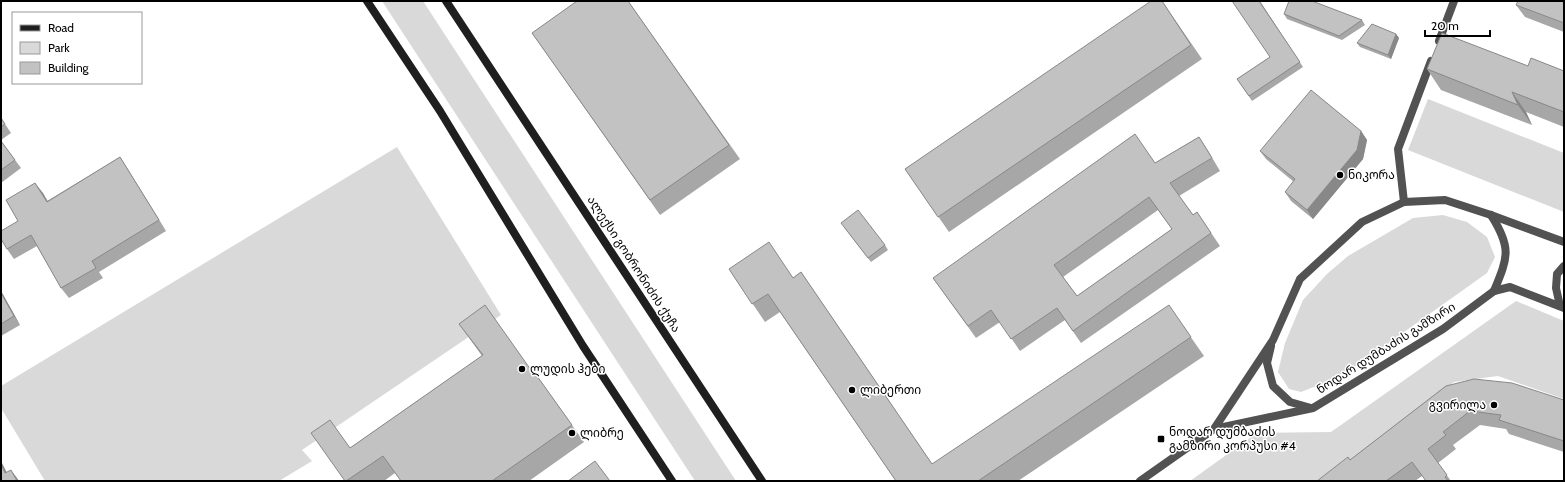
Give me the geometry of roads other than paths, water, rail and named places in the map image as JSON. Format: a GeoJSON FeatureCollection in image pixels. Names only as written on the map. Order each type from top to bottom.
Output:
{"type":"FeatureCollection","features":[{"type":"Feature","properties":{"kind":"main road"},"geometry":{"type":"LineString","coordinates":[[367,1],[440,111],[583,346],[672,481]]}},
{"type":"Feature","properties":{"kind":"main road","name":"ალექსი გობრონიძის ქუჩა"},"geometry":{"type":"LineString","coordinates":[[446,1],[762,481]]}},
{"type":"Feature","properties":{"kind":"street"},"geometry":{"type":"LineString","coordinates":[[1404,202],[1398,148],[1454,1]]}},
{"type":"Feature","properties":{"kind":"street","name":"ნოდარ დუმბაძის გამზირი"},"geometry":{"type":"LineString","coordinates":[[1140,481],[1214,429],[1273,340],[1300,279],[1362,222],[1404,202],[1445,200],[1564,242]]}},
{"type":"Feature","properties":{"kind":"street"},"geometry":{"type":"LineString","coordinates":[[1491,215],[1502,232],[1506,252],[1504,266],[1494,291]]}},
{"type":"Feature","properties":{"kind":"street"},"geometry":{"type":"LineString","coordinates":[[1562,307],[1556,288],[1557,274],[1564,266]]}},
{"type":"Feature","properties":{"kind":"street","name":"ნოდარ დუმბაძის გამზირი"},"geometry":{"type":"LineString","coordinates":[[1214,429],[1313,408],[1442,329],[1494,291],[1510,287],[1562,307]]}},
{"type":"Feature","properties":{"kind":"street"},"geometry":{"type":"LineString","coordinates":[[1273,340],[1267,363],[1273,386],[1290,402],[1313,408]]}},
{"type":"Feature","properties":{"kind":"place","name":"ნიკორა"},"geometry":{"type":"Point","coordinates":[1340,175]}},
{"type":"Feature","properties":{"kind":"place","name":"ლუდის ჰები"},"geometry":{"type":"Point","coordinates":[522,369]}},
{"type":"Feature","properties":{"kind":"place","name":"ლიბერთი"},"geometry":{"type":"Point","coordinates":[852,390]}},
{"type":"Feature","properties":{"kind":"place","name":"გვირილა"},"geometry":{"type":"Point","coordinates":[1494,405]}},
{"type":"Feature","properties":{"kind":"place","name":"ლიბრე"},"geometry":{"type":"Point","coordinates":[572,433]}},
{"type":"Feature","properties":{"kind":"place","name":"ნოდარ დუმბაძის გამზირი კორპუსი #4"},"geometry":{"type":"Point","coordinates":[1161,439]}}]}
